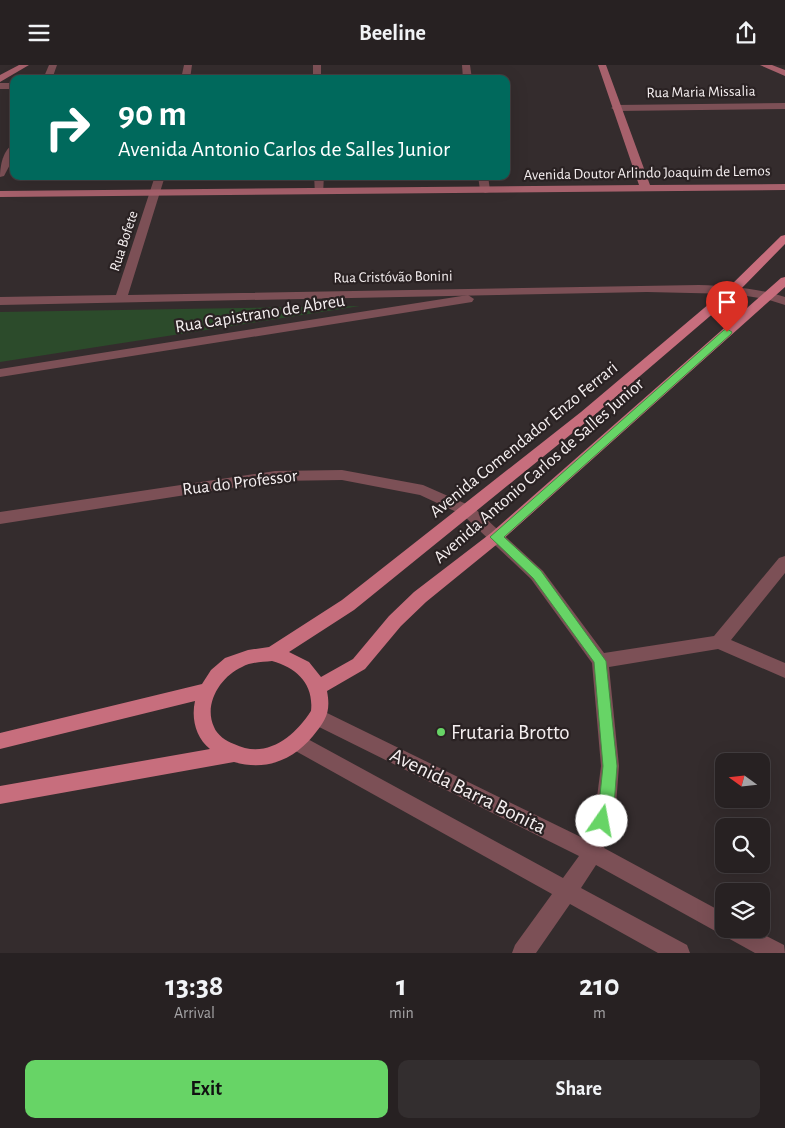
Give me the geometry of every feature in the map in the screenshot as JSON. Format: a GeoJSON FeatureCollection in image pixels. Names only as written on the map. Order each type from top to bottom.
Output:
{"type":"FeatureCollection","features":[{"type":"Feature","properties":{"kind":"main road"},"geometry":{"type":"LineString","coordinates":[[0,79],[25,65]]}},
{"type":"Feature","properties":{"kind":"main road"},"geometry":{"type":"LineString","coordinates":[[602,65],[646,189]]}},
{"type":"Feature","properties":{"kind":"main road"},"geometry":{"type":"LineString","coordinates":[[764,65],[785,73]]}},
{"type":"Feature","properties":{"kind":"main road","name":"Avenida Doutor Arlindo Joaquim de Lemos"},"geometry":{"type":"LineString","coordinates":[[0,194],[785,187]]}},
{"type":"Feature","properties":{"kind":"main road","name":"Avenida Comendador Enzo Ferrari"},"geometry":{"type":"LineString","coordinates":[[272,654],[348,605],[468,511],[586,415],[733,290],[785,238]]}},
{"type":"Feature","properties":{"kind":"main road","name":"Avenida Antonio Carlos de Salles Junior"},"geometry":{"type":"LineString","coordinates":[[318,687],[359,664],[395,621],[420,597],[496,537],[785,281]]}},
{"type":"Feature","properties":{"kind":"main road"},"geometry":{"type":"LineString","coordinates":[[272,654],[288,657],[312,675],[318,687],[320,710],[298,743],[283,752],[266,757],[249,758],[232,754],[218,746],[208,734],[202,721],[202,706],[206,691],[214,678],[226,667],[240,659],[272,654]]}},
{"type":"Feature","properties":{"kind":"main road"},"geometry":{"type":"LineString","coordinates":[[0,741],[206,691]]}},
{"type":"Feature","properties":{"kind":"main road"},"geometry":{"type":"LineString","coordinates":[[0,795],[232,754]]}},
{"type":"Feature","properties":{"kind":"street","name":"Rua Maria Missalia"},"geometry":{"type":"LineString","coordinates":[[616,108],[785,106]]}},
{"type":"Feature","properties":{"kind":"street"},"geometry":{"type":"LineString","coordinates":[[0,174],[10,155]]}},
{"type":"Feature","properties":{"kind":"street","name":"Rua Bofete"},"geometry":{"type":"LineString","coordinates":[[121,299],[159,180]]}},
{"type":"Feature","properties":{"kind":"street"},"geometry":{"type":"LineString","coordinates":[[319,180],[319,191]]}},
{"type":"Feature","properties":{"kind":"street"},"geometry":{"type":"LineString","coordinates":[[484,180],[485,190]]}},
{"type":"Feature","properties":{"kind":"street","name":"Rua Cristóvão Bonini"},"geometry":{"type":"LineString","coordinates":[[0,301],[647,287],[733,290],[770,295],[785,301]]}},
{"type":"Feature","properties":{"kind":"street","name":"Rua Capistrano de Abreu"},"geometry":{"type":"LineString","coordinates":[[0,373],[525,290]]}},
{"type":"Feature","properties":{"kind":"street","name":"Rua do Professor"},"geometry":{"type":"LineString","coordinates":[[0,518],[276,476],[342,475],[423,490],[468,511],[537,575],[600,661]]}},
{"type":"Feature","properties":{"kind":"street"},"geometry":{"type":"LineString","coordinates":[[719,642],[785,562]]}},
{"type":"Feature","properties":{"kind":"street"},"geometry":{"type":"LineString","coordinates":[[523,953],[593,853],[606,805],[610,766],[600,661],[719,642],[785,671]]}},
{"type":"Feature","properties":{"kind":"street","name":"Avenida Barra Bonita"},"geometry":{"type":"LineString","coordinates":[[317,717],[593,853],[715,919]]}},
{"type":"Feature","properties":{"kind":"street"},"geometry":{"type":"LineString","coordinates":[[298,743],[679,953]]}},
{"type":"Feature","properties":{"kind":"street"},"geometry":{"type":"LineString","coordinates":[[748,938],[776,953]]}},
{"type":"Feature","properties":{"kind":"green space"},"geometry":{"type":"Polygon","coordinates":[[[360,306],[0,362],[0,312],[360,306]]]}},
{"type":"Feature","properties":{"kind":"place","name":"Frutaria Brotto"},"geometry":{"type":"Point","coordinates":[441,732]}},
{"type":"Feature","properties":{"kind":"route"},"geometry":{"type":"LineString","coordinates":[[602,821],[606,805],[610,766],[600,661],[537,575],[496,537],[727,332]]}}]}
